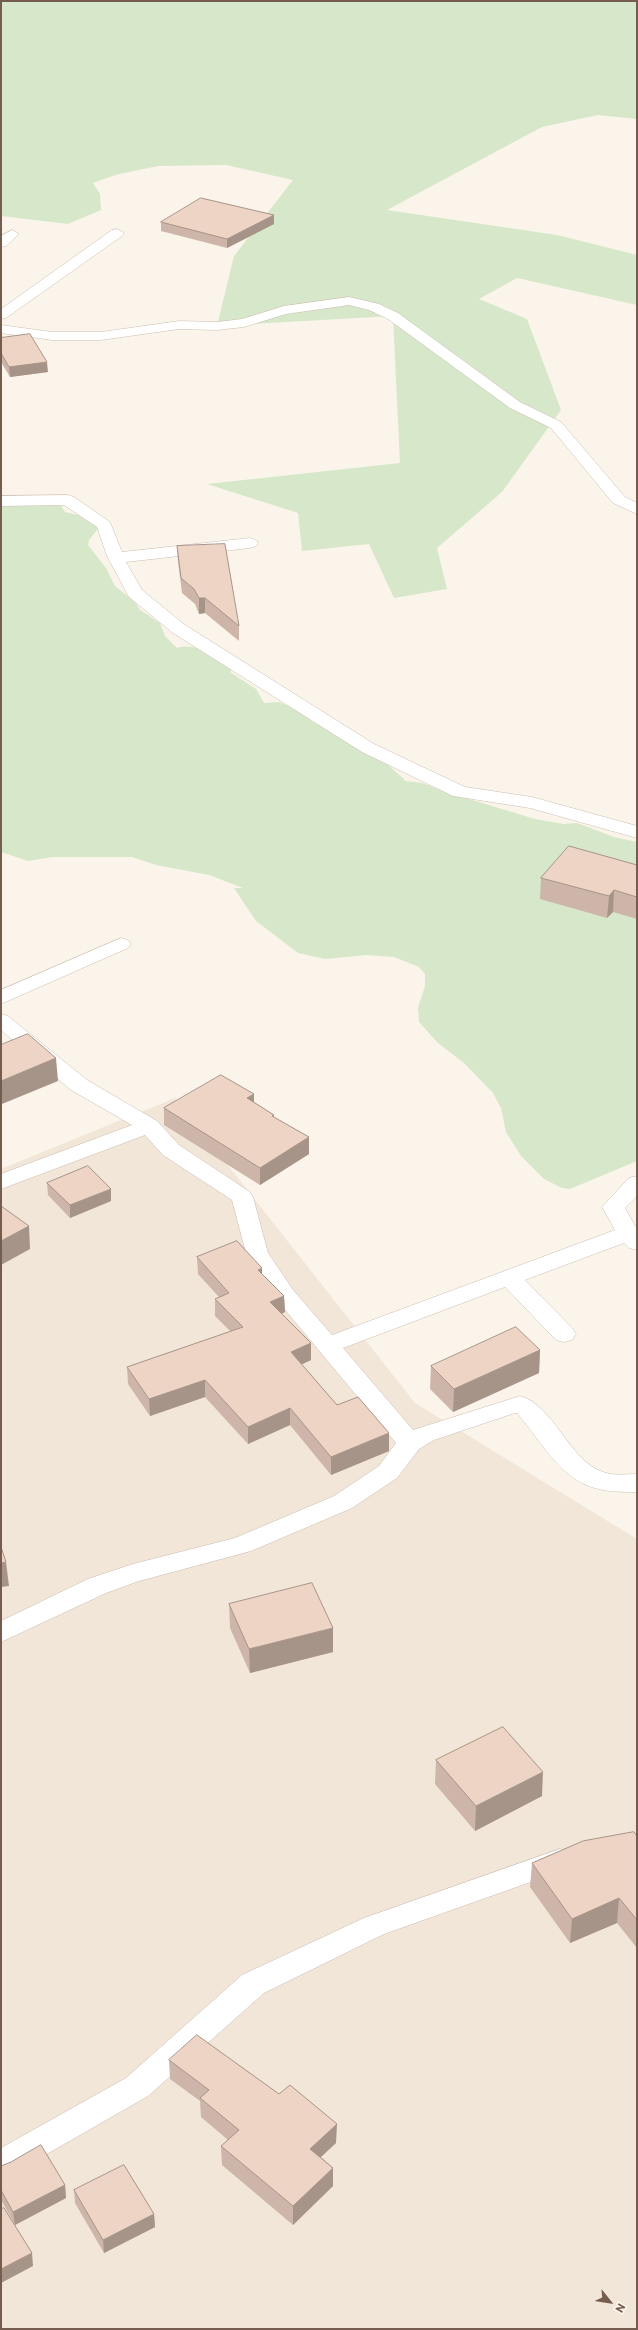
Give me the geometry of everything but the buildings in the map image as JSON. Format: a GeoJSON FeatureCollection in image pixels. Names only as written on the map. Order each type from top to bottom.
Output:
{"type":"FeatureCollection","features":[{"type":"Feature","properties":{"kind":"street"},"geometry":{"type":"LineString","coordinates":[[1,316],[117,233]]}},
{"type":"Feature","properties":{"kind":"street"},"geometry":{"type":"LineString","coordinates":[[1,243],[12,234]]}},
{"type":"Feature","properties":{"kind":"street"},"geometry":{"type":"LineString","coordinates":[[1,329],[52,336],[101,336],[179,325],[217,326],[244,322],[284,310],[349,301],[374,308],[393,316],[515,405],[556,425],[619,500],[637,509]]}},
{"type":"Feature","properties":{"kind":"street"},"geometry":{"type":"LineString","coordinates":[[1,501],[68,500],[104,525],[116,558],[135,593],[179,628],[284,698],[368,748],[460,792],[532,803],[637,832]]}},
{"type":"Feature","properties":{"kind":"street"},"geometry":{"type":"LineString","coordinates":[[116,558],[250,543]]}},
{"type":"Feature","properties":{"kind":"street"},"geometry":{"type":"LineString","coordinates":[[1,998],[121,944]]}},
{"type":"Feature","properties":{"kind":"street"},"geometry":{"type":"LineString","coordinates":[[1,1020],[79,1085],[149,1126],[171,1150],[242,1197],[257,1253],[284,1294],[410,1443]]}},
{"type":"Feature","properties":{"kind":"street"},"geometry":{"type":"LineString","coordinates":[[1,1182],[149,1126]]}},
{"type":"Feature","properties":{"kind":"street"},"geometry":{"type":"LineString","coordinates":[[327,1345],[509,1277],[632,1238],[614,1207],[637,1183]]}},
{"type":"Feature","properties":{"kind":"street"},"geometry":{"type":"LineString","coordinates":[[509,1277],[564,1334]]}},
{"type":"Feature","properties":{"kind":"street"},"geometry":{"type":"LineString","coordinates":[[1,1632],[97,1586],[134,1573],[242,1545],[343,1502],[388,1472],[410,1443],[425,1434],[520,1404],[526,1407],[579,1468],[592,1477],[610,1482],[637,1483]]}},
{"type":"Feature","properties":{"kind":"street"},"geometry":{"type":"LineString","coordinates":[[1,2164],[137,2087],[253,1984],[374,1926],[586,1852]]}},
{"type":"Feature","properties":{"kind":"shaded area"},"geometry":{"type":"Polygon","coordinates":[[[175,1098],[415,1403],[637,1539],[637,2329],[1,2329],[1,1169],[175,1098]]]}},
{"type":"Feature","properties":{"kind":"green space"},"geometry":{"type":"Polygon","coordinates":[[[1,1],[637,1],[637,119],[598,115],[542,127],[387,210],[557,235],[637,255],[637,305],[517,278],[479,299],[527,319],[561,410],[502,492],[437,548],[447,589],[394,598],[369,544],[302,551],[298,513],[207,484],[400,463],[393,316],[217,326],[234,256],[293,180],[226,165],[158,166],[115,175],[93,183],[100,194],[101,210],[68,224],[1,216],[1,1]]]}},
{"type":"Feature","properties":{"kind":"green space"},"geometry":{"type":"Polygon","coordinates":[[[53,504],[61,506],[65,512],[78,515],[97,526],[97,530],[89,540],[88,545],[106,568],[115,586],[135,602],[140,610],[160,623],[165,636],[177,648],[184,646],[192,647],[213,656],[232,669],[230,672],[256,689],[264,703],[279,702],[303,712],[313,722],[386,763],[406,781],[422,783],[449,793],[535,819],[564,824],[577,823],[614,837],[637,842],[637,1161],[570,1189],[562,1188],[544,1179],[521,1156],[506,1132],[501,1108],[493,1093],[464,1063],[438,1043],[419,1022],[418,1008],[425,986],[425,974],[419,967],[394,957],[367,955],[325,959],[298,953],[256,921],[234,888],[243,888],[209,875],[156,865],[132,857],[52,857],[28,861],[1,852],[1,506],[53,504]]]}}]}
